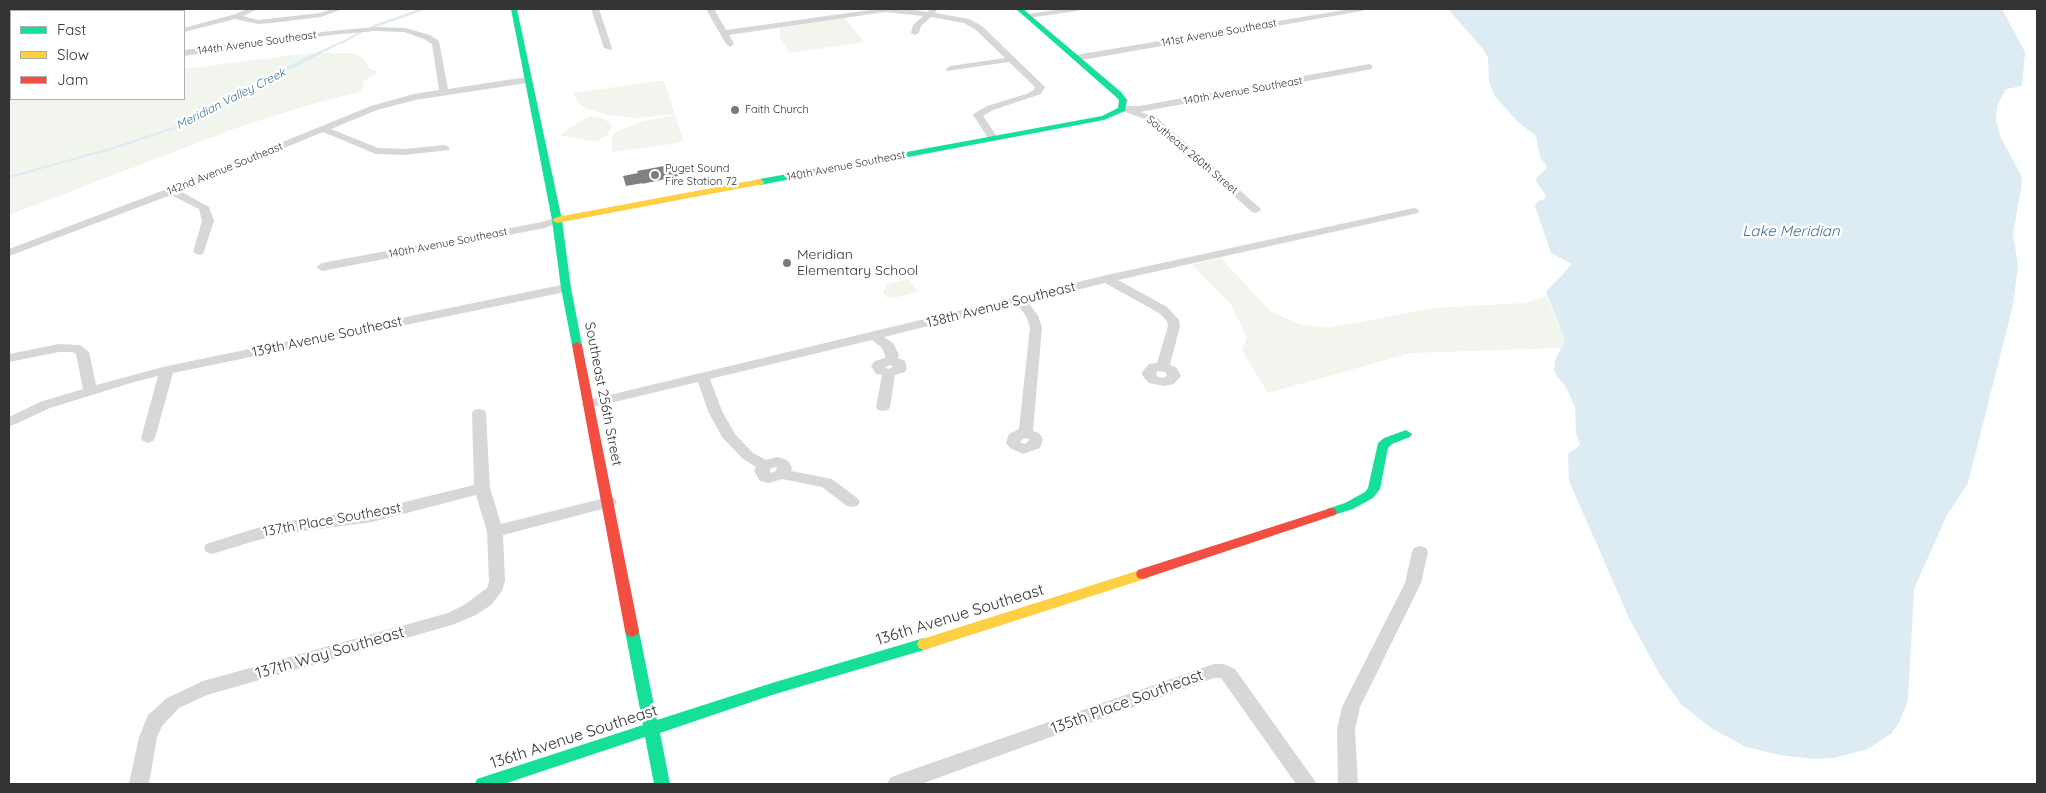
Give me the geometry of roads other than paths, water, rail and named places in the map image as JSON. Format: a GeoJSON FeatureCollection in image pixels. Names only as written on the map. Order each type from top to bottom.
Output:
{"type":"FeatureCollection","features":[{"type":"Feature","properties":{"kind":"street"},"geometry":{"type":"LineString","coordinates":[[185,30],[235,17],[254,9]]}},
{"type":"Feature","properties":{"kind":"street"},"geometry":{"type":"LineString","coordinates":[[235,17],[252,21],[270,21],[322,14],[339,9]]}},
{"type":"Feature","properties":{"kind":"street","name":"Southeast 256th Street"},"geometry":{"type":"LineString","coordinates":[[514,9],[557,220],[566,288],[609,502],[662,784]]}},
{"type":"Feature","properties":{"kind":"street"},"geometry":{"type":"LineString","coordinates":[[595,9],[608,48]]}},
{"type":"Feature","properties":{"kind":"street"},"geometry":{"type":"LineString","coordinates":[[710,9],[730,44]]}},
{"type":"Feature","properties":{"kind":"street"},"geometry":{"type":"LineString","coordinates":[[1024,12],[1077,9]]}},
{"type":"Feature","properties":{"kind":"street","name":"141st Avenue Southeast"},"geometry":{"type":"LineString","coordinates":[[1076,58],[1362,9]]}},
{"type":"Feature","properties":{"kind":"street"},"geometry":{"type":"LineString","coordinates":[[723,33],[876,11],[900,10],[932,12],[973,24],[1036,81],[1040,87],[1038,92],[983,111],[978,115],[993,138]]}},
{"type":"Feature","properties":{"kind":"street"},"geometry":{"type":"LineString","coordinates":[[915,33],[914,29],[917,25],[932,12]]}},
{"type":"Feature","properties":{"kind":"street"},"geometry":{"type":"LineString","coordinates":[[1024,12],[1123,100],[1122,109]]}},
{"type":"Feature","properties":{"kind":"street","name":"144th Avenue Southeast"},"geometry":{"type":"LineString","coordinates":[[185,53],[331,33],[389,29],[405,30],[428,37],[436,44],[444,91]]}},
{"type":"Feature","properties":{"kind":"street"},"geometry":{"type":"LineString","coordinates":[[950,69],[1012,59]]}},
{"type":"Feature","properties":{"kind":"street","name":"140th Avenue Southeast"},"geometry":{"type":"LineString","coordinates":[[322,268],[545,225],[557,220],[1104,118],[1122,109],[1139,110],[1369,67]]}},
{"type":"Feature","properties":{"kind":"street","name":"142nd Avenue Southeast"},"geometry":{"type":"LineString","coordinates":[[9,253],[171,191],[396,101],[444,91],[527,78]]}},
{"type":"Feature","properties":{"kind":"street","name":"Southeast 260th Street"},"geometry":{"type":"LineString","coordinates":[[1122,109],[1147,116],[1256,210]]}},
{"type":"Feature","properties":{"kind":"street"},"geometry":{"type":"LineString","coordinates":[[323,129],[376,151],[405,152],[445,148]]}},
{"type":"Feature","properties":{"kind":"street"},"geometry":{"type":"LineString","coordinates":[[171,191],[204,207],[208,221],[199,252]]}},
{"type":"Feature","properties":{"kind":"street","name":"138th Avenue Southeast"},"geometry":{"type":"LineString","coordinates":[[589,404],[1107,279],[1414,211]]}},
{"type":"Feature","properties":{"kind":"street"},"geometry":{"type":"LineString","coordinates":[[1107,279],[1163,310],[1173,320],[1174,326],[1163,366]]}},
{"type":"Feature","properties":{"kind":"street","name":"139th Avenue Southeast"},"geometry":{"type":"LineString","coordinates":[[9,422],[45,405],[90,390],[168,370],[566,288]]}},
{"type":"Feature","properties":{"kind":"street"},"geometry":{"type":"LineString","coordinates":[[1020,300],[1032,316],[1036,327],[1026,433]]}},
{"type":"Feature","properties":{"kind":"street"},"geometry":{"type":"LineString","coordinates":[[875,336],[888,346],[892,355],[883,408]]}},
{"type":"Feature","properties":{"kind":"street"},"geometry":{"type":"LineString","coordinates":[[9,358],[59,348],[75,348],[82,352],[90,390]]}},
{"type":"Feature","properties":{"kind":"street"},"geometry":{"type":"LineString","coordinates":[[148,438],[168,370]]}},
{"type":"Feature","properties":{"kind":"street"},"geometry":{"type":"LineString","coordinates":[[703,376],[715,411],[729,437],[748,456],[764,465],[772,462],[781,463],[785,468],[782,474],[827,483],[852,502]]}},
{"type":"Feature","properties":{"kind":"street"},"geometry":{"type":"LineString","coordinates":[[479,413],[482,488],[495,531],[609,502]]}},
{"type":"Feature","properties":{"kind":"street","name":"136th Avenue Southeast"},"geometry":{"type":"LineString","coordinates":[[483,784],[772,689],[971,630],[1349,506],[1369,495],[1374,489],[1382,446],[1388,441],[1406,434]]}},
{"type":"Feature","properties":{"kind":"street","name":"137th Place Southeast"},"geometry":{"type":"LineString","coordinates":[[212,548],[257,534],[289,527],[372,516],[482,488]]}},
{"type":"Feature","properties":{"kind":"street","name":"137th Way Southeast"},"geometry":{"type":"LineString","coordinates":[[139,784],[148,737],[155,721],[173,703],[203,689],[452,618],[470,610],[485,600],[494,591],[497,581],[495,531]]}},
{"type":"Feature","properties":{"kind":"street"},"geometry":{"type":"LineString","coordinates":[[1348,784],[1346,730],[1352,707],[1413,583],[1420,552]]}},
{"type":"Feature","properties":{"kind":"street","name":"135th Place Southeast"},"geometry":{"type":"LineString","coordinates":[[897,784],[1214,670],[1223,670],[1229,674],[1307,784]]}},
{"type":"Feature","properties":{"kind":"water","name":"Lake Meridian"},"geometry":{"type":"Polygon","coordinates":[[[1448,9],[2002,9],[2025,52],[2022,86],[2006,89],[1997,106],[1996,121],[2001,138],[2021,175],[2022,183],[2013,234],[2018,266],[2013,305],[1968,483],[1947,515],[1914,589],[1908,700],[1900,721],[1892,733],[1868,749],[1834,758],[1813,759],[1780,755],[1746,747],[1711,728],[1682,705],[1660,675],[1630,620],[1569,481],[1568,454],[1580,445],[1576,433],[1575,407],[1565,385],[1554,371],[1555,360],[1565,340],[1546,292],[1572,264],[1551,253],[1535,206],[1538,201],[1543,200],[1546,196],[1535,179],[1546,169],[1546,165],[1540,157],[1536,136],[1517,121],[1494,95],[1489,81],[1488,58],[1483,49],[1448,9]]]}},
{"type":"Feature","properties":{"kind":"water"},"geometry":{"type":"Polygon","coordinates":[[[345,41],[177,128],[111,150],[9,178],[9,176],[110,148],[174,127],[302,59],[345,41]]]}},
{"type":"Feature","properties":{"kind":"waterway","name":"Meridian Valley Creek"},"geometry":{"type":"LineString","coordinates":[[372,27],[423,9]]}},
{"type":"Feature","properties":{"kind":"waterway","name":"Meridian Valley Creek"},"geometry":{"type":"LineString","coordinates":[[341,43],[361,32]]}},
{"type":"Feature","properties":{"kind":"place","name":"Faith Church"},"geometry":{"type":"Point","coordinates":[735,110]}},
{"type":"Feature","properties":{"kind":"place","name":"Puget Sound Fire Station 72"},"geometry":{"type":"Point","coordinates":[655,175]}},
{"type":"Feature","properties":{"kind":"place","name":"Meridian Elementary School"},"geometry":{"type":"Point","coordinates":[787,263]}}]}
